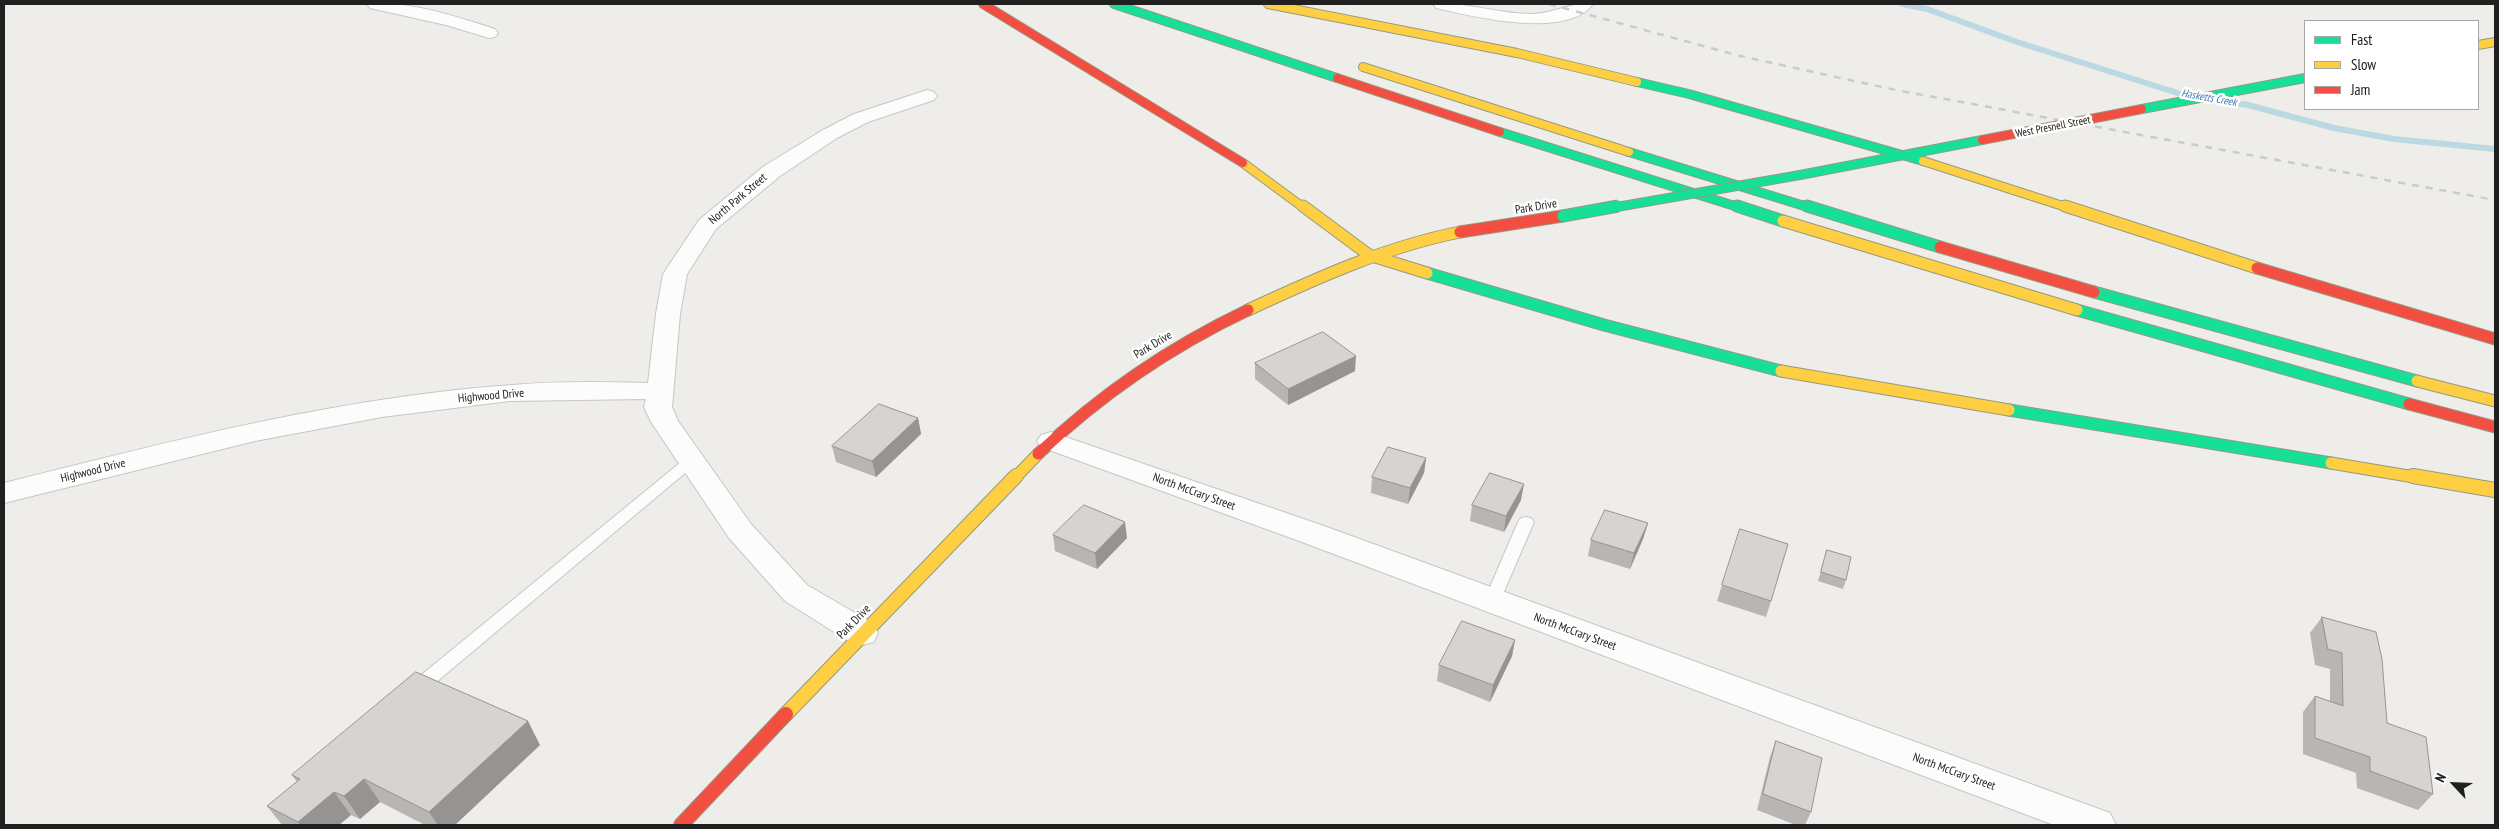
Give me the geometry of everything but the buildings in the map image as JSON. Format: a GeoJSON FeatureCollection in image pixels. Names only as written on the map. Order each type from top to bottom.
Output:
{"type":"FeatureCollection","features":[{"type":"Feature","properties":{"kind":"main road"},"geometry":{"type":"LineString","coordinates":[[983,4],[1230,154],[1369,255],[1554,313],[1675,346],[1807,377],[2495,490]]}},
{"type":"Feature","properties":{"kind":"main road"},"geometry":{"type":"LineString","coordinates":[[1114,4],[1586,161],[2041,302],[2308,378],[2495,427]]}},
{"type":"Feature","properties":{"kind":"main road"},"geometry":{"type":"LineString","coordinates":[[1268,4],[1517,53],[1679,91],[1905,156],[2252,267],[2495,339]]}},
{"type":"Feature","properties":{"kind":"main road"},"geometry":{"type":"LineString","coordinates":[[2479,45],[2495,42]]}},
{"type":"Feature","properties":{"kind":"main road"},"geometry":{"type":"LineString","coordinates":[[1350,63],[1684,170],[2076,288],[2495,402]]}},
{"type":"Feature","properties":{"kind":"main road","name":"West Presnell Street"},"geometry":{"type":"LineString","coordinates":[[1800,175],[2304,78]]}},
{"type":"Feature","properties":{"kind":"main road","name":"Park Drive"},"geometry":{"type":"LineString","coordinates":[[681,825],[862,633],[1051,441],[1133,373],[1210,327],[1369,255],[1436,236],[1800,175]]}},
{"type":"Feature","properties":{"kind":"street"},"geometry":{"type":"LineString","coordinates":[[376,4],[451,21],[489,33]]}},
{"type":"Feature","properties":{"kind":"street"},"geometry":{"type":"LineString","coordinates":[[1442,4],[1510,16],[1551,19],[1573,12],[1584,4]]}},
{"type":"Feature","properties":{"kind":"street","name":"North Park Street"},"geometry":{"type":"LineString","coordinates":[[661,391],[668,314],[675,274],[707,225],[772,171],[830,134],[861,118],[927,96]]}},
{"type":"Feature","properties":{"kind":"street"},"geometry":{"type":"LineString","coordinates":[[661,391],[658,407],[665,422],[740,531],[796,593],[862,633]]}},
{"type":"Feature","properties":{"kind":"street","name":"Highwood Drive"},"geometry":{"type":"LineString","coordinates":[[4,493],[267,431],[454,399],[512,393],[661,391]]}},
{"type":"Feature","properties":{"kind":"street","name":"North McCrary Street"},"geometry":{"type":"LineString","coordinates":[[1051,441],[1492,601],[2097,825]]}},
{"type":"Feature","properties":{"kind":"lane"},"geometry":{"type":"LineString","coordinates":[[407,698],[692,460]]}},
{"type":"Feature","properties":{"kind":"lane"},"geometry":{"type":"LineString","coordinates":[[1492,601],[1526,522]]}},
{"type":"Feature","properties":{"kind":"waterway","name":"Hasketts Creek"},"geometry":{"type":"LineString","coordinates":[[1902,4],[1927,9],[2017,42],[2187,96],[2248,105],[2334,128],[2394,139],[2495,149]]}},
{"type":"Feature","properties":{"kind":"railway"},"geometry":{"type":"LineString","coordinates":[[1549,4],[1740,56],[1896,90],[2495,200]]}},
{"type":"Feature","properties":{"kind":"traffic: fast"},"geometry":{"type":"LineString","coordinates":[[1114,4],[1337,78]]}},
{"type":"Feature","properties":{"kind":"traffic: fast"},"geometry":{"type":"LineString","coordinates":[[2142,109],[2304,78]]}},
{"type":"Feature","properties":{"kind":"traffic: fast"},"geometry":{"type":"LineString","coordinates":[[1637,82],[1689,94],[1923,161]]}},
{"type":"Feature","properties":{"kind":"traffic: fast"},"geometry":{"type":"LineString","coordinates":[[1500,132],[1783,221]]}},
{"type":"Feature","properties":{"kind":"traffic: fast"},"geometry":{"type":"LineString","coordinates":[[1800,175],[1982,140]]}},
{"type":"Feature","properties":{"kind":"traffic: fast"},"geometry":{"type":"LineString","coordinates":[[1629,152],[1940,247]]}},
{"type":"Feature","properties":{"kind":"traffic: fast"},"geometry":{"type":"LineString","coordinates":[[1563,216],[1800,175]]}},
{"type":"Feature","properties":{"kind":"traffic: fast"},"geometry":{"type":"LineString","coordinates":[[1427,273],[1604,325],[1781,371]]}},
{"type":"Feature","properties":{"kind":"traffic: fast"},"geometry":{"type":"LineString","coordinates":[[2094,292],[2417,381]]}},
{"type":"Feature","properties":{"kind":"traffic: fast"},"geometry":{"type":"LineString","coordinates":[[2077,310],[2409,404]]}},
{"type":"Feature","properties":{"kind":"traffic: fast"},"geometry":{"type":"LineString","coordinates":[[2009,410],[2331,463]]}},
{"type":"Feature","properties":{"kind":"traffic: slow"},"geometry":{"type":"LineString","coordinates":[[1268,4],[1517,53],[1637,82]]}},
{"type":"Feature","properties":{"kind":"traffic: slow"},"geometry":{"type":"LineString","coordinates":[[2479,45],[2495,42]]}},
{"type":"Feature","properties":{"kind":"traffic: slow"},"geometry":{"type":"LineString","coordinates":[[1363,67],[1629,152]]}},
{"type":"Feature","properties":{"kind":"traffic: slow"},"geometry":{"type":"LineString","coordinates":[[1923,161],[2257,268]]}},
{"type":"Feature","properties":{"kind":"traffic: slow"},"geometry":{"type":"LineString","coordinates":[[1243,163],[1369,255],[1427,273]]}},
{"type":"Feature","properties":{"kind":"traffic: slow"},"geometry":{"type":"LineString","coordinates":[[1783,221],[2077,310]]}},
{"type":"Feature","properties":{"kind":"traffic: slow"},"geometry":{"type":"LineString","coordinates":[[1248,310],[1326,274],[1378,254],[1432,237],[1460,232]]}},
{"type":"Feature","properties":{"kind":"traffic: slow"},"geometry":{"type":"LineString","coordinates":[[1781,371],[2009,410]]}},
{"type":"Feature","properties":{"kind":"traffic: slow"},"geometry":{"type":"LineString","coordinates":[[2417,381],[2495,401]]}},
{"type":"Feature","properties":{"kind":"traffic: slow"},"geometry":{"type":"LineString","coordinates":[[786,714],[1038,454]]}},
{"type":"Feature","properties":{"kind":"traffic: slow"},"geometry":{"type":"LineString","coordinates":[[2331,463],[2495,490]]}},
{"type":"Feature","properties":{"kind":"traffic: jam"},"geometry":{"type":"LineString","coordinates":[[983,4],[1243,163]]}},
{"type":"Feature","properties":{"kind":"traffic: jam"},"geometry":{"type":"LineString","coordinates":[[1337,78],[1500,132]]}},
{"type":"Feature","properties":{"kind":"traffic: jam"},"geometry":{"type":"LineString","coordinates":[[1982,140],[2142,109]]}},
{"type":"Feature","properties":{"kind":"traffic: jam"},"geometry":{"type":"LineString","coordinates":[[1460,232],[1563,216]]}},
{"type":"Feature","properties":{"kind":"traffic: jam"},"geometry":{"type":"LineString","coordinates":[[1940,247],[2094,292]]}},
{"type":"Feature","properties":{"kind":"traffic: jam"},"geometry":{"type":"LineString","coordinates":[[2257,268],[2495,339]]}},
{"type":"Feature","properties":{"kind":"traffic: jam"},"geometry":{"type":"LineString","coordinates":[[1038,454],[1085,411],[1137,372],[1191,339],[1248,310]]}},
{"type":"Feature","properties":{"kind":"traffic: jam"},"geometry":{"type":"LineString","coordinates":[[2409,404],[2495,427]]}},
{"type":"Feature","properties":{"kind":"traffic: jam"},"geometry":{"type":"LineString","coordinates":[[681,825],[786,714]]}}]}
